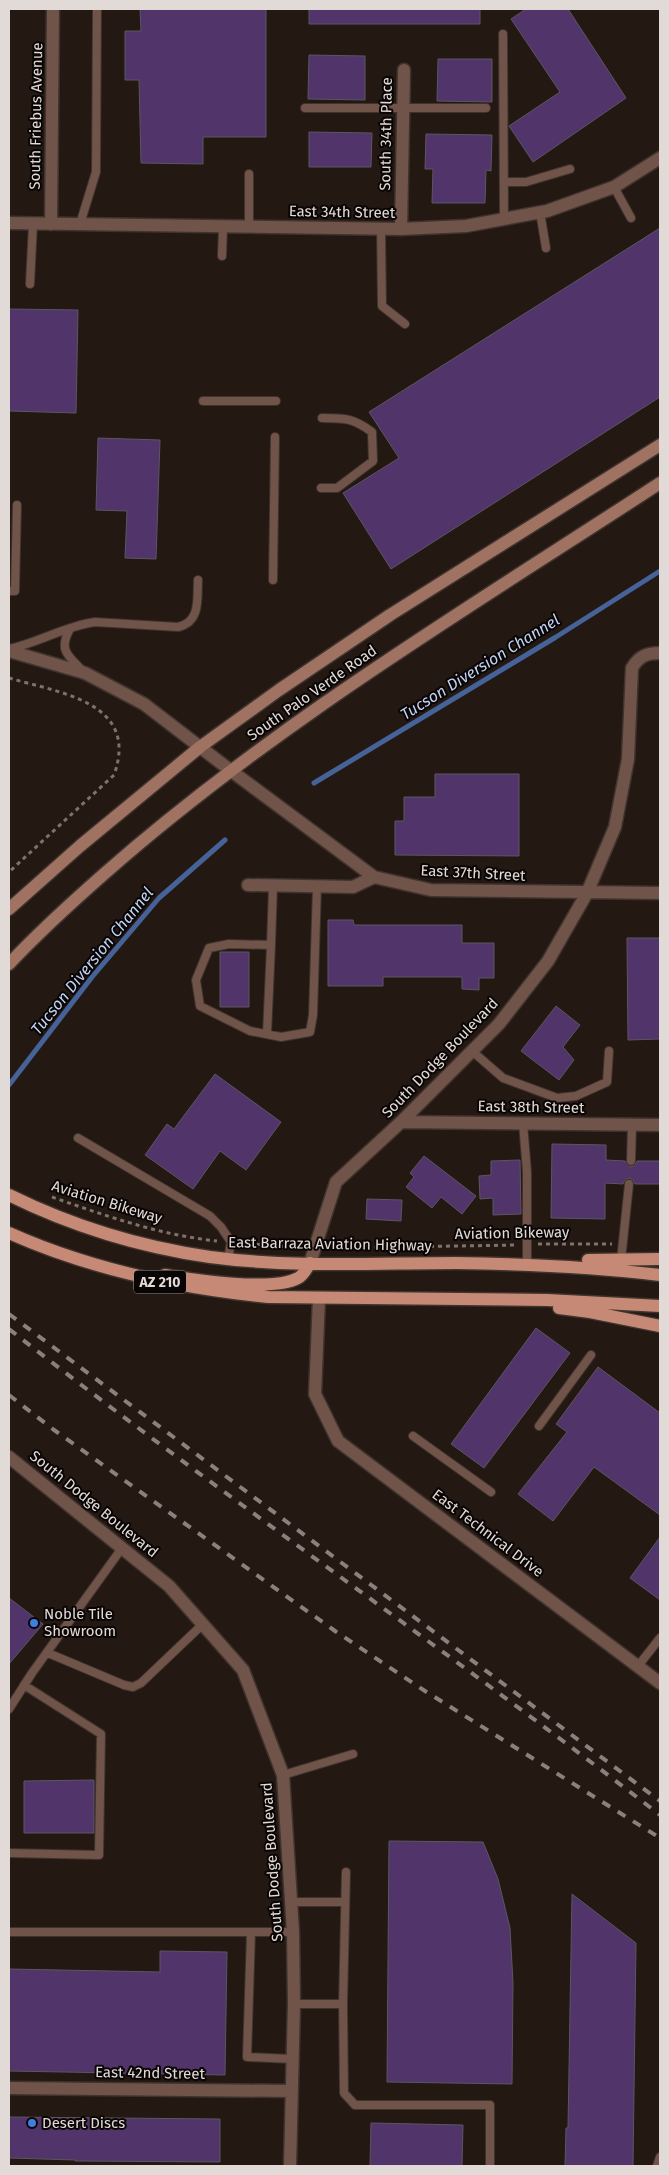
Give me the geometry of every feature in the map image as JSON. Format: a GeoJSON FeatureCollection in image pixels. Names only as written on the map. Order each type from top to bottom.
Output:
{"type":"FeatureCollection","features":[{"type":"Feature","properties":{"kind":"main road","name":"South Palo Verde Road"},"geometry":{"type":"LineString","coordinates":[[9,909],[80,846],[200,747],[390,615],[660,445]]}},
{"type":"Feature","properties":{"kind":"main road","name":"South Palo Verde Road"},"geometry":{"type":"LineString","coordinates":[[9,964],[36,935],[148,836],[230,770],[317,706],[660,483]]}},
{"type":"Feature","properties":{"kind":"main road","name":"East Barraza Aviation Highway"},"geometry":{"type":"LineString","coordinates":[[9,1195],[69,1221],[126,1240],[171,1250],[228,1259],[310,1263],[457,1263],[611,1269],[660,1274]]}},
{"type":"Feature","properties":{"kind":"main road"},"geometry":{"type":"LineString","coordinates":[[9,1232],[102,1262],[182,1278],[270,1284],[288,1282],[300,1278],[310,1263]]}},
{"type":"Feature","properties":{"kind":"main road","name":"AZ 210"},"geometry":{"type":"LineString","coordinates":[[9,1232],[66,1257],[104,1268],[190,1288],[268,1298],[547,1300],[660,1306]]}},
{"type":"Feature","properties":{"kind":"main road"},"geometry":{"type":"LineString","coordinates":[[457,1263],[660,1259]]}},
{"type":"Feature","properties":{"kind":"main road"},"geometry":{"type":"LineString","coordinates":[[454,1300],[531,1304],[590,1312],[660,1326]]}},
{"type":"Feature","properties":{"kind":"street","name":"South Friebus Avenue"},"geometry":{"type":"LineString","coordinates":[[51,224],[54,9]]}},
{"type":"Feature","properties":{"kind":"street","name":"South 34th Place"},"geometry":{"type":"LineString","coordinates":[[400,229],[404,70]]}},
{"type":"Feature","properties":{"kind":"street","name":"East 34th Street"},"geometry":{"type":"LineString","coordinates":[[9,223],[382,229],[466,226],[540,212],[614,188],[660,158]]}},
{"type":"Feature","properties":{"kind":"street","name":"East 37th Street"},"geometry":{"type":"LineString","coordinates":[[9,650],[85,673],[144,704],[374,877],[431,890],[660,893]]}},
{"type":"Feature","properties":{"kind":"street","name":"South Dodge Boulevard"},"geometry":{"type":"LineString","coordinates":[[310,1263],[336,1182],[401,1122],[499,1024],[548,960],[587,893],[615,827],[628,759],[632,668],[636,661],[645,654],[660,653]]}},
{"type":"Feature","properties":{"kind":"street"},"geometry":{"type":"LineString","coordinates":[[248,885],[353,887],[374,877]]}},
{"type":"Feature","properties":{"kind":"street","name":"East 38th Street"},"geometry":{"type":"LineString","coordinates":[[401,1122],[660,1125]]}},
{"type":"Feature","properties":{"kind":"street","name":"East Technical Drive"},"geometry":{"type":"LineString","coordinates":[[319,1298],[315,1394],[338,1441],[660,1683]]}},
{"type":"Feature","properties":{"kind":"street","name":"South Dodge Boulevard"},"geometry":{"type":"LineString","coordinates":[[9,1457],[169,1586],[243,1670],[283,1775],[293,1932],[294,2004],[290,2166]]}},
{"type":"Feature","properties":{"kind":"street","name":"East 42nd Street"},"geometry":{"type":"LineString","coordinates":[[9,2088],[291,2091]]}},
{"type":"Feature","properties":{"kind":"lane"},"geometry":{"type":"LineString","coordinates":[[80,224],[96,172],[97,9]]}},
{"type":"Feature","properties":{"kind":"lane"},"geometry":{"type":"LineString","coordinates":[[502,34],[504,219]]}},
{"type":"Feature","properties":{"kind":"lane"},"geometry":{"type":"LineString","coordinates":[[305,108],[486,108]]}},
{"type":"Feature","properties":{"kind":"lane"},"geometry":{"type":"LineString","coordinates":[[504,182],[526,182],[570,169]]}},
{"type":"Feature","properties":{"kind":"lane"},"geometry":{"type":"LineString","coordinates":[[249,174],[249,227]]}},
{"type":"Feature","properties":{"kind":"lane"},"geometry":{"type":"LineString","coordinates":[[614,188],[631,218]]}},
{"type":"Feature","properties":{"kind":"lane"},"geometry":{"type":"LineString","coordinates":[[540,212],[546,248]]}},
{"type":"Feature","properties":{"kind":"lane"},"geometry":{"type":"LineString","coordinates":[[30,284],[33,224]]}},
{"type":"Feature","properties":{"kind":"lane"},"geometry":{"type":"LineString","coordinates":[[222,256],[223,227]]}},
{"type":"Feature","properties":{"kind":"lane"},"geometry":{"type":"LineString","coordinates":[[382,229],[382,306],[405,324]]}},
{"type":"Feature","properties":{"kind":"lane"},"geometry":{"type":"LineString","coordinates":[[204,401],[276,401]]}},
{"type":"Feature","properties":{"kind":"lane"},"geometry":{"type":"LineString","coordinates":[[321,488],[337,488],[373,461],[372,432],[357,421],[346,418],[322,418]]}},
{"type":"Feature","properties":{"kind":"lane"},"geometry":{"type":"LineString","coordinates":[[273,580],[275,437]]}},
{"type":"Feature","properties":{"kind":"lane"},"geometry":{"type":"LineString","coordinates":[[9,591],[15,591],[17,505]]}},
{"type":"Feature","properties":{"kind":"lane"},"geometry":{"type":"LineString","coordinates":[[9,650],[29,645],[82,624],[99,621],[178,627],[188,625],[196,616],[198,580]]}},
{"type":"Feature","properties":{"kind":"lane"},"geometry":{"type":"LineString","coordinates":[[70,629],[64,640],[66,655],[85,673]]}},
{"type":"Feature","properties":{"kind":"lane"},"geometry":{"type":"LineString","coordinates":[[267,1034],[273,886]]}},
{"type":"Feature","properties":{"kind":"lane"},"geometry":{"type":"LineString","coordinates":[[271,945],[229,944],[209,948],[196,980],[200,1006],[250,1031],[281,1037],[310,1032],[313,1015],[317,887]]}},
{"type":"Feature","properties":{"kind":"lane"},"geometry":{"type":"LineString","coordinates":[[472,1051],[503,1078],[557,1098],[576,1096],[607,1082],[610,1051]]}},
{"type":"Feature","properties":{"kind":"lane"},"geometry":{"type":"LineString","coordinates":[[523,1123],[527,1172],[527,1262]]}},
{"type":"Feature","properties":{"kind":"lane"},"geometry":{"type":"LineString","coordinates":[[631,1161],[632,1124]]}},
{"type":"Feature","properties":{"kind":"lane"},"geometry":{"type":"LineString","coordinates":[[78,1138],[210,1216],[231,1242],[228,1259]]}},
{"type":"Feature","properties":{"kind":"lane"},"geometry":{"type":"LineString","coordinates":[[621,1260],[629,1184]]}},
{"type":"Feature","properties":{"kind":"lane"},"geometry":{"type":"LineString","coordinates":[[539,1426],[591,1355]]}},
{"type":"Feature","properties":{"kind":"lane"},"geometry":{"type":"LineString","coordinates":[[413,1436],[492,1492]]}},
{"type":"Feature","properties":{"kind":"lane"},"geometry":{"type":"LineString","coordinates":[[9,1709],[24,1685],[122,1548]]}},
{"type":"Feature","properties":{"kind":"lane"},"geometry":{"type":"LineString","coordinates":[[48,1653],[133,1687],[141,1682],[203,1624]]}},
{"type":"Feature","properties":{"kind":"lane"},"geometry":{"type":"LineString","coordinates":[[638,1666],[660,1638]]}},
{"type":"Feature","properties":{"kind":"lane"},"geometry":{"type":"LineString","coordinates":[[9,1853],[99,1854],[101,1734],[24,1685]]}},
{"type":"Feature","properties":{"kind":"lane"},"geometry":{"type":"LineString","coordinates":[[283,1775],[353,1754]]}},
{"type":"Feature","properties":{"kind":"lane"},"geometry":{"type":"LineString","coordinates":[[346,1872],[343,2004],[344,2093],[355,2105],[490,2105],[490,2166]]}},
{"type":"Feature","properties":{"kind":"lane"},"geometry":{"type":"LineString","coordinates":[[292,1902],[345,1902]]}},
{"type":"Feature","properties":{"kind":"lane"},"geometry":{"type":"LineString","coordinates":[[9,1932],[293,1932]]}},
{"type":"Feature","properties":{"kind":"lane"},"geometry":{"type":"LineString","coordinates":[[251,1932],[247,2057],[292,2059]]}},
{"type":"Feature","properties":{"kind":"lane"},"geometry":{"type":"LineString","coordinates":[[294,2004],[343,2004]]}},
{"type":"Feature","properties":{"kind":"lane"},"geometry":{"type":"LineString","coordinates":[[657,2166],[660,2157]]}},
{"type":"Feature","properties":{"kind":"path"},"geometry":{"type":"LineString","coordinates":[[9,678],[82,700],[94,706],[113,725],[119,736],[120,746],[114,775],[9,872]]}},
{"type":"Feature","properties":{"kind":"path","name":"Aviation Bikeway"},"geometry":{"type":"LineString","coordinates":[[44,1195],[111,1217],[192,1238],[290,1247]]}},
{"type":"Feature","properties":{"kind":"path","name":"Aviation Bikeway"},"geometry":{"type":"LineString","coordinates":[[334,1248],[623,1244]]}},
{"type":"Feature","properties":{"kind":"building"},"geometry":{"type":"Polygon","coordinates":[[[140,9],[266,9],[266,137],[203,137],[203,164],[141,163],[139,80],[125,80],[125,31],[141,31],[140,9]]]}},
{"type":"Feature","properties":{"kind":"building"},"geometry":{"type":"Polygon","coordinates":[[[309,9],[480,9],[480,24],[309,24],[309,9]]]}},
{"type":"Feature","properties":{"kind":"building"},"geometry":{"type":"Polygon","coordinates":[[[526,9],[568,9],[626,98],[533,162],[509,126],[560,92],[511,19],[526,9]]]}},
{"type":"Feature","properties":{"kind":"building"},"geometry":{"type":"Polygon","coordinates":[[[309,55],[365,56],[365,100],[308,99],[309,55]]]}},
{"type":"Feature","properties":{"kind":"building"},"geometry":{"type":"Polygon","coordinates":[[[438,59],[492,59],[492,102],[437,101],[438,59]]]}},
{"type":"Feature","properties":{"kind":"building"},"geometry":{"type":"Polygon","coordinates":[[[309,132],[372,133],[371,167],[309,167],[309,132]]]}},
{"type":"Feature","properties":{"kind":"building"},"geometry":{"type":"Polygon","coordinates":[[[426,134],[492,135],[491,171],[486,170],[485,203],[432,203],[433,169],[425,169],[426,134]]]}},
{"type":"Feature","properties":{"kind":"building"},"geometry":{"type":"Polygon","coordinates":[[[660,228],[660,397],[391,569],[343,493],[399,458],[369,412],[660,228]]]}},
{"type":"Feature","properties":{"kind":"building"},"geometry":{"type":"Polygon","coordinates":[[[9,309],[78,310],[76,413],[9,411],[9,309]]]}},
{"type":"Feature","properties":{"kind":"building"},"geometry":{"type":"Polygon","coordinates":[[[98,438],[160,440],[156,559],[125,558],[127,511],[96,510],[98,438]]]}},
{"type":"Feature","properties":{"kind":"building"},"geometry":{"type":"Polygon","coordinates":[[[435,774],[519,774],[519,856],[395,855],[395,821],[404,821],[404,797],[435,797],[435,774]]]}},
{"type":"Feature","properties":{"kind":"building"},"geometry":{"type":"Polygon","coordinates":[[[328,920],[353,920],[354,925],[462,925],[462,943],[494,943],[494,978],[479,978],[479,990],[462,989],[462,977],[383,977],[383,986],[328,986],[328,920]]]}},
{"type":"Feature","properties":{"kind":"building"},"geometry":{"type":"Polygon","coordinates":[[[627,938],[660,938],[660,1039],[628,1040],[627,938]]]}},
{"type":"Feature","properties":{"kind":"building"},"geometry":{"type":"Polygon","coordinates":[[[220,952],[249,952],[249,1007],[220,1007],[220,952]]]}},
{"type":"Feature","properties":{"kind":"building"},"geometry":{"type":"Polygon","coordinates":[[[556,1006],[580,1025],[563,1047],[574,1060],[559,1080],[521,1051],[556,1006]]]}},
{"type":"Feature","properties":{"kind":"building"},"geometry":{"type":"Polygon","coordinates":[[[215,1074],[281,1122],[246,1170],[220,1151],[193,1189],[145,1155],[167,1124],[174,1129],[215,1074]]]}},
{"type":"Feature","properties":{"kind":"building"},"geometry":{"type":"Polygon","coordinates":[[[552,1144],[606,1145],[606,1160],[625,1161],[630,1167],[634,1166],[637,1161],[660,1161],[660,1184],[635,1184],[629,1178],[623,1184],[605,1183],[605,1219],[551,1218],[552,1144]]]}},
{"type":"Feature","properties":{"kind":"building"},"geometry":{"type":"Polygon","coordinates":[[[424,1156],[476,1196],[462,1214],[441,1197],[432,1208],[406,1187],[414,1177],[410,1173],[424,1156]]]}},
{"type":"Feature","properties":{"kind":"building"},"geometry":{"type":"Polygon","coordinates":[[[520,1160],[521,1214],[493,1215],[493,1198],[480,1199],[479,1176],[491,1175],[491,1161],[520,1160]]]}},
{"type":"Feature","properties":{"kind":"building"},"geometry":{"type":"Polygon","coordinates":[[[367,1199],[402,1200],[401,1221],[366,1219],[367,1199]]]}},
{"type":"Feature","properties":{"kind":"building"},"geometry":{"type":"Polygon","coordinates":[[[536,1328],[570,1353],[484,1468],[451,1444],[536,1328]]]}},
{"type":"Feature","properties":{"kind":"building"},"geometry":{"type":"Polygon","coordinates":[[[598,1367],[660,1413],[660,1515],[594,1467],[553,1521],[518,1494],[567,1432],[556,1424],[598,1367]]]}},
{"type":"Feature","properties":{"kind":"building"},"geometry":{"type":"Polygon","coordinates":[[[660,1537],[660,1600],[630,1578],[660,1537]]]}},
{"type":"Feature","properties":{"kind":"building"},"geometry":{"type":"Polygon","coordinates":[[[9,1598],[43,1624],[9,1664],[9,1598]]]}},
{"type":"Feature","properties":{"kind":"building"},"geometry":{"type":"Polygon","coordinates":[[[94,1780],[94,1833],[24,1833],[24,1781],[94,1780]]]}},
{"type":"Feature","properties":{"kind":"building"},"geometry":{"type":"Polygon","coordinates":[[[389,1841],[483,1842],[498,1879],[510,1928],[513,1983],[512,2084],[387,2082],[389,1841]]]}},
{"type":"Feature","properties":{"kind":"building"},"geometry":{"type":"Polygon","coordinates":[[[572,1894],[636,1943],[633,2166],[565,2166],[566,2128],[568,2128],[572,1894]]]}},
{"type":"Feature","properties":{"kind":"building"},"geometry":{"type":"Polygon","coordinates":[[[160,1951],[227,1952],[225,2075],[9,2071],[9,1969],[160,1972],[160,1951]]]}},
{"type":"Feature","properties":{"kind":"building"},"geometry":{"type":"Polygon","coordinates":[[[9,2117],[220,2119],[220,2162],[75,2161],[9,2158],[9,2117]]]}},
{"type":"Feature","properties":{"kind":"building"},"geometry":{"type":"Polygon","coordinates":[[[371,2123],[463,2125],[462,2166],[370,2166],[371,2123]]]}},
{"type":"Feature","properties":{"kind":"waterway","name":"Tucson Diversion Channel"},"geometry":{"type":"LineString","coordinates":[[314,783],[556,637],[660,571]]}},
{"type":"Feature","properties":{"kind":"waterway","name":"Tucson Diversion Channel"},"geometry":{"type":"LineString","coordinates":[[9,1085],[92,977],[159,898],[225,840]]}},
{"type":"Feature","properties":{"kind":"railway"},"geometry":{"type":"LineString","coordinates":[[9,1314],[660,1801]]}},
{"type":"Feature","properties":{"kind":"railway"},"geometry":{"type":"LineString","coordinates":[[9,1329],[170,1452],[579,1753],[660,1815]]}},
{"type":"Feature","properties":{"kind":"railway"},"geometry":{"type":"LineString","coordinates":[[9,1395],[54,1430],[335,1631],[425,1691],[660,1838]]}},
{"type":"Feature","properties":{"kind":"place","name":"Noble Tile Showroom"},"geometry":{"type":"Point","coordinates":[34,1623]}},
{"type":"Feature","properties":{"kind":"place","name":"Desert Discs"},"geometry":{"type":"Point","coordinates":[32,2123]}}]}
